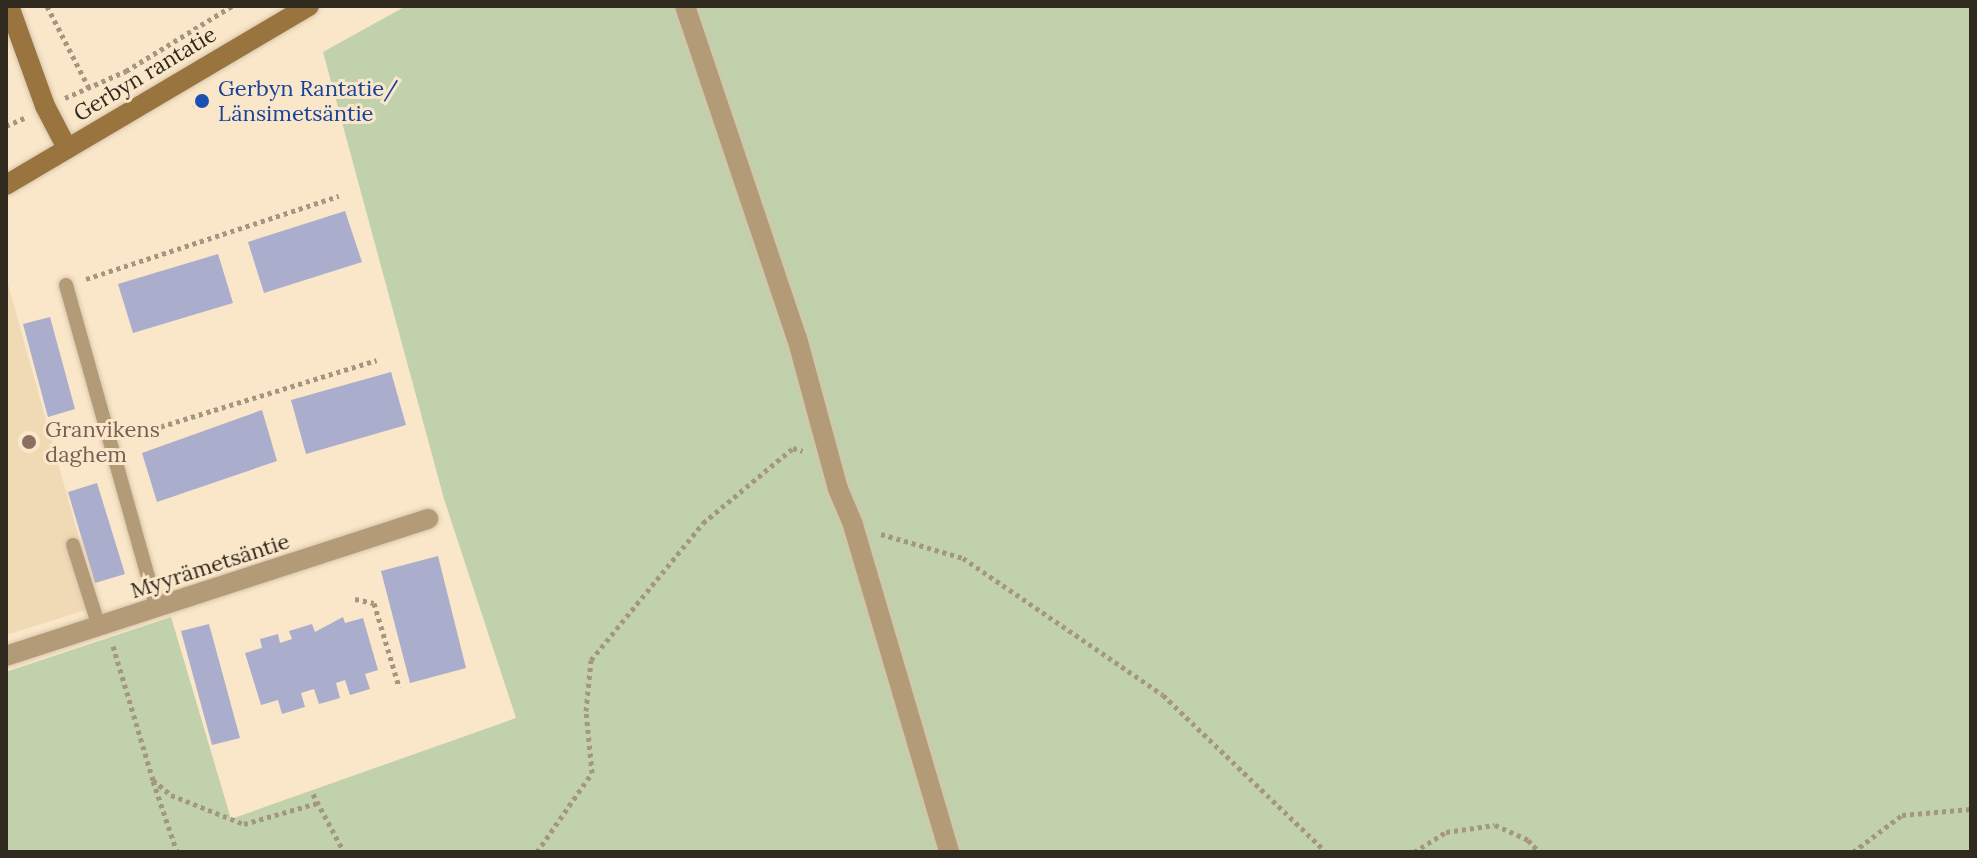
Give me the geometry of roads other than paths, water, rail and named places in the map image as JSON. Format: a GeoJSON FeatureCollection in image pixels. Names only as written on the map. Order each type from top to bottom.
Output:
{"type":"FeatureCollection","features":[{"type":"Feature","properties":{"kind":"main road"},"geometry":{"type":"LineString","coordinates":[[9,6],[45,106],[67,148]]}},
{"type":"Feature","properties":{"kind":"main road","name":"Gerbyn rantatie"},"geometry":{"type":"LineString","coordinates":[[6,185],[309,6]]}},
{"type":"Feature","properties":{"kind":"street"},"geometry":{"type":"LineString","coordinates":[[685,6],[797,338],[829,456],[853,525],[949,852]]}},
{"type":"Feature","properties":{"kind":"street","name":"Myyrämetsäntie"},"geometry":{"type":"LineString","coordinates":[[6,656],[428,519]]}},
{"type":"Feature","properties":{"kind":"lane"},"geometry":{"type":"LineString","coordinates":[[66,285],[157,609]]}},
{"type":"Feature","properties":{"kind":"lane"},"geometry":{"type":"LineString","coordinates":[[73,545],[103,626]]}},
{"type":"Feature","properties":{"kind":"place","name":"Gerbyn Rantatie/ Länsimetsäntie"},"geometry":{"type":"Point","coordinates":[202,101]}},
{"type":"Feature","properties":{"kind":"place","name":"Granvikens daghem"},"geometry":{"type":"Point","coordinates":[29,442]}}]}
